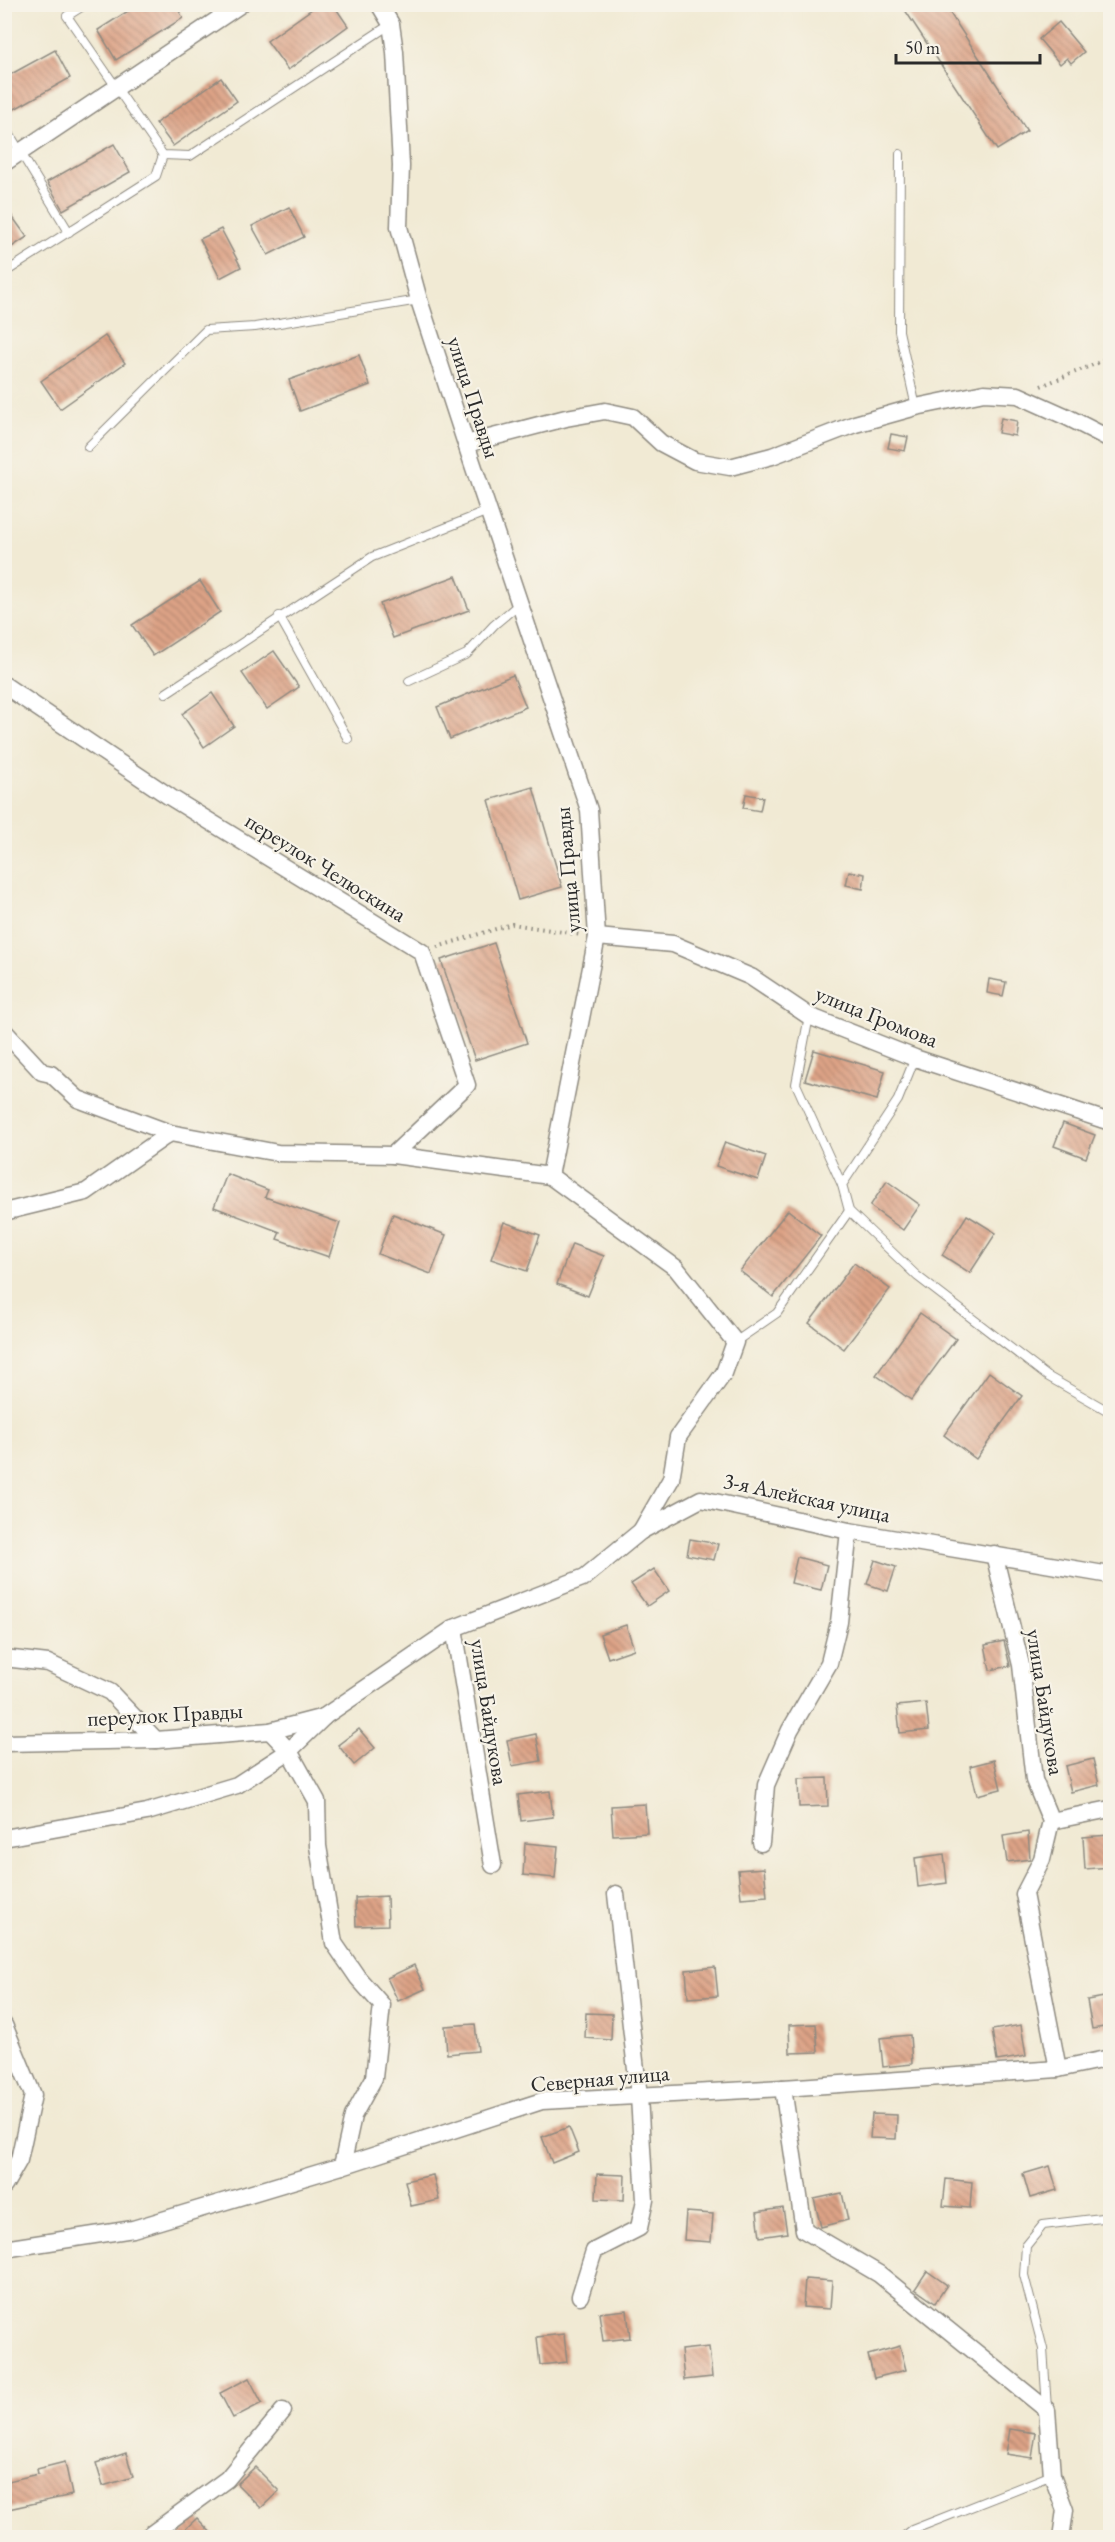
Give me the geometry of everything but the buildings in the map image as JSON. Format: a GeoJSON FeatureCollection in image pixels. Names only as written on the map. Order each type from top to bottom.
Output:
{"type":"FeatureCollection","features":[{"type":"Feature","properties":{"kind":"street"},"geometry":{"type":"LineString","coordinates":[[4,163],[241,4]]}},
{"type":"Feature","properties":{"kind":"street","name":"улица Правды"},"geometry":{"type":"LineString","coordinates":[[379,4],[391,24],[395,52],[400,166],[399,227],[419,300],[589,810],[597,937],[550,1176]]}},
{"type":"Feature","properties":{"kind":"street"},"geometry":{"type":"LineString","coordinates":[[466,444],[566,418],[606,411],[633,417],[661,443],[695,461],[730,467],[772,456],[855,424],[916,407],[984,393],[1018,395],[1110,439]]}},
{"type":"Feature","properties":{"kind":"street","name":"переулок Челюскина"},"geometry":{"type":"LineString","coordinates":[[4,685],[170,797],[422,952]]}},
{"type":"Feature","properties":{"kind":"street","name":"улица Громова"},"geometry":{"type":"LineString","coordinates":[[597,937],[673,944],[751,977],[809,1016],[915,1058],[1110,1122]]}},
{"type":"Feature","properties":{"kind":"street"},"geometry":{"type":"LineString","coordinates":[[393,1155],[467,1085],[422,952]]}},
{"type":"Feature","properties":{"kind":"street"},"geometry":{"type":"LineString","coordinates":[[4,1031],[42,1072],[51,1074],[78,1099],[170,1133],[278,1153],[393,1155],[550,1176],[676,1268],[735,1342],[724,1373],[678,1437],[671,1479],[641,1531],[585,1577],[454,1628]]}},
{"type":"Feature","properties":{"kind":"street"},"geometry":{"type":"LineString","coordinates":[[4,1212],[86,1192],[170,1133]]}},
{"type":"Feature","properties":{"kind":"street","name":"3-я Алейская улица"},"geometry":{"type":"LineString","coordinates":[[641,1531],[701,1498],[849,1531],[1110,1575]]}},
{"type":"Feature","properties":{"kind":"street"},"geometry":{"type":"LineString","coordinates":[[761,1843],[766,1785],[790,1730],[829,1663],[838,1622],[849,1531]]}},
{"type":"Feature","properties":{"kind":"street","name":"улица Байдукова"},"geometry":{"type":"LineString","coordinates":[[994,1554],[1021,1665],[1034,1780],[1051,1821]]}},
{"type":"Feature","properties":{"kind":"street","name":"улица Байдукова"},"geometry":{"type":"LineString","coordinates":[[4,1838],[147,1812],[237,1785],[289,1751],[325,1716],[454,1628],[474,1761],[493,1865]]}},
{"type":"Feature","properties":{"kind":"street"},"geometry":{"type":"LineString","coordinates":[[4,1658],[48,1663],[110,1692],[156,1740]]}},
{"type":"Feature","properties":{"kind":"street","name":"переулок Правды"},"geometry":{"type":"LineString","coordinates":[[4,1743],[156,1740],[270,1731],[325,1716]]}},
{"type":"Feature","properties":{"kind":"street"},"geometry":{"type":"LineString","coordinates":[[270,1731],[289,1751],[317,1801],[318,1846],[334,1942],[358,1978],[382,2005],[375,2078],[353,2116],[342,2166]]}},
{"type":"Feature","properties":{"kind":"street"},"geometry":{"type":"LineString","coordinates":[[1058,2069],[1024,1894],[1042,1859],[1051,1821],[1110,1809]]}},
{"type":"Feature","properties":{"kind":"street"},"geometry":{"type":"LineString","coordinates":[[580,2296],[594,2251],[639,2228],[645,2200],[639,2096],[616,1894]]}},
{"type":"Feature","properties":{"kind":"street"},"geometry":{"type":"LineString","coordinates":[[4,2025],[33,2095],[19,2160],[4,2186]]}},
{"type":"Feature","properties":{"kind":"street","name":"Северная улица"},"geometry":{"type":"LineString","coordinates":[[4,2249],[133,2229],[342,2166],[542,2101],[783,2088],[1058,2069],[1110,2058]]}},
{"type":"Feature","properties":{"kind":"street"},"geometry":{"type":"LineString","coordinates":[[783,2088],[804,2230],[879,2274],[1047,2410],[1052,2475],[1065,2510],[1061,2538]]}},
{"type":"Feature","properties":{"kind":"street"},"geometry":{"type":"LineString","coordinates":[[146,2538],[227,2479],[283,2411]]}},
{"type":"Feature","properties":{"kind":"lane"},"geometry":{"type":"LineString","coordinates":[[86,4],[67,16],[115,88],[164,155]]}},
{"type":"Feature","properties":{"kind":"lane"},"geometry":{"type":"LineString","coordinates":[[164,155],[190,156],[391,24]]}},
{"type":"Feature","properties":{"kind":"lane"},"geometry":{"type":"LineString","coordinates":[[4,125],[22,151],[69,232]]}},
{"type":"Feature","properties":{"kind":"lane"},"geometry":{"type":"LineString","coordinates":[[900,154],[899,331],[916,407]]}},
{"type":"Feature","properties":{"kind":"lane"},"geometry":{"type":"LineString","coordinates":[[4,273],[156,176],[164,155]]}},
{"type":"Feature","properties":{"kind":"lane"},"geometry":{"type":"LineString","coordinates":[[88,447],[206,330],[255,327],[419,300]]}},
{"type":"Feature","properties":{"kind":"lane"},"geometry":{"type":"LineString","coordinates":[[166,693],[279,616],[372,557],[488,511]]}},
{"type":"Feature","properties":{"kind":"lane"},"geometry":{"type":"LineString","coordinates":[[409,681],[467,654],[494,624],[519,604]]}},
{"type":"Feature","properties":{"kind":"lane"},"geometry":{"type":"LineString","coordinates":[[279,616],[348,739]]}},
{"type":"Feature","properties":{"kind":"lane"},"geometry":{"type":"LineString","coordinates":[[809,1016],[796,1084],[842,1185],[849,1211],[917,1276],[1047,1376],[1110,1412]]}},
{"type":"Feature","properties":{"kind":"lane"},"geometry":{"type":"LineString","coordinates":[[842,1185],[898,1100],[915,1058]]}},
{"type":"Feature","properties":{"kind":"lane"},"geometry":{"type":"LineString","coordinates":[[735,1342],[777,1314],[849,1211]]}},
{"type":"Feature","properties":{"kind":"lane"},"geometry":{"type":"LineString","coordinates":[[1047,2410],[1043,2349],[1024,2275],[1026,2246],[1042,2225],[1110,2217]]}},
{"type":"Feature","properties":{"kind":"lane"},"geometry":{"type":"LineString","coordinates":[[902,2538],[912,2530],[1052,2475]]}},
{"type":"Feature","properties":{"kind":"path"},"geometry":{"type":"LineString","coordinates":[[1018,395],[1110,358]]}},
{"type":"Feature","properties":{"kind":"path"},"geometry":{"type":"LineString","coordinates":[[422,952],[512,924],[597,937]]}}]}
